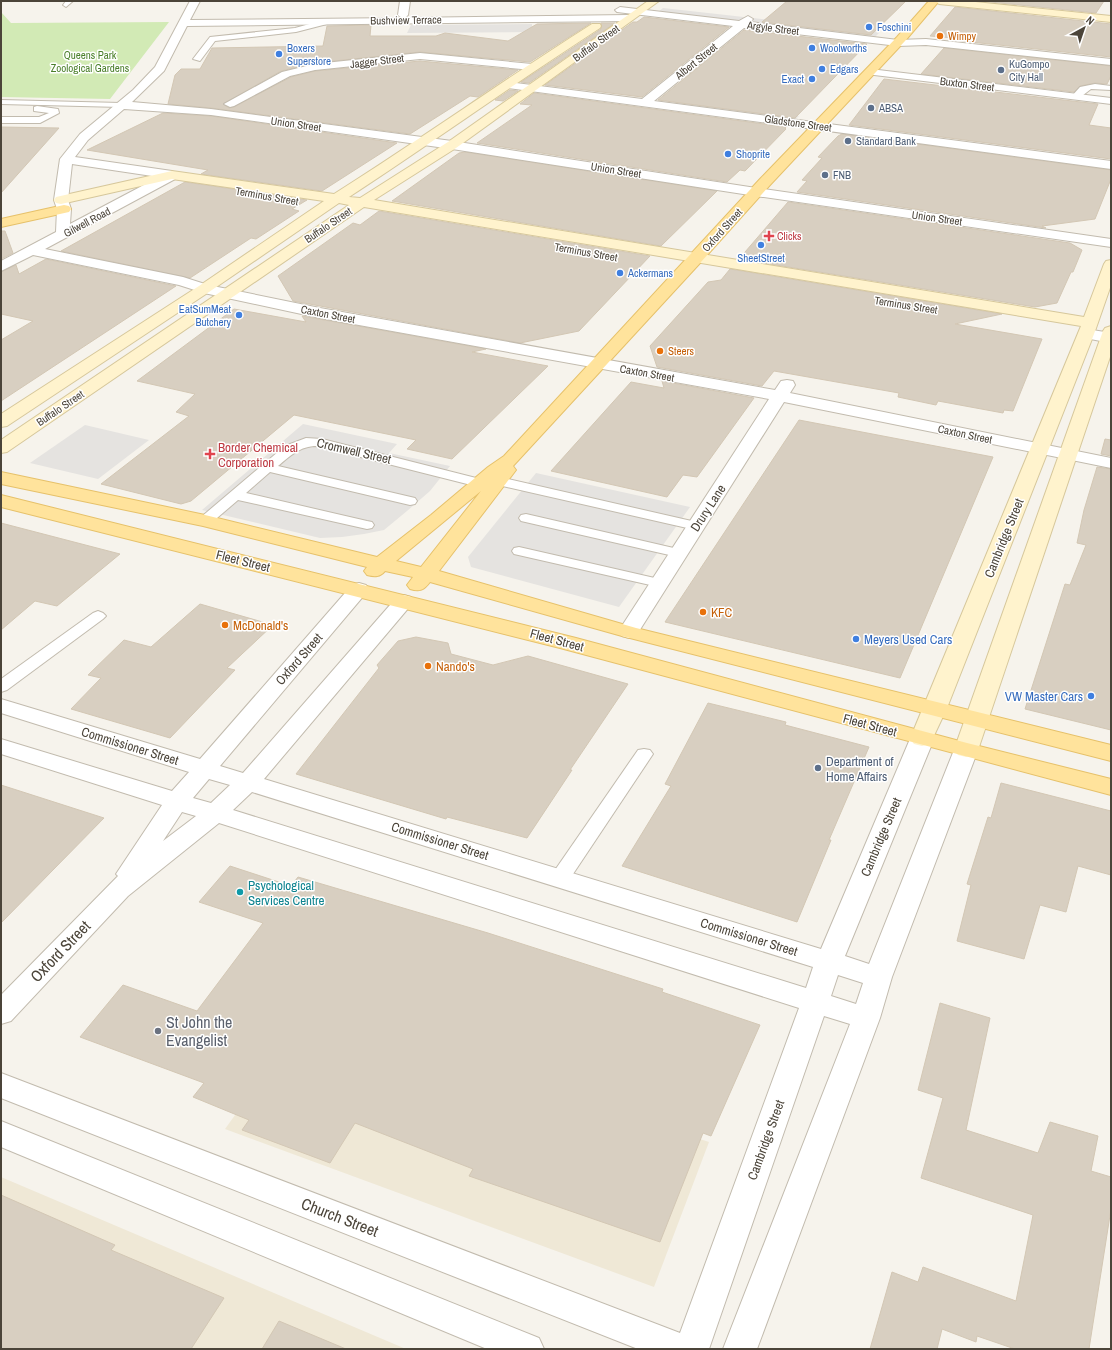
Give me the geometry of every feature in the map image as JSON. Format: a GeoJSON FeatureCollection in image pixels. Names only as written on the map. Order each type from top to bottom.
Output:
{"type":"FeatureCollection","features":[{"type":"Feature","properties":{"kind":"main road","name":"Oxford Street"},"geometry":{"type":"LineString","coordinates":[[359,589],[380,564],[510,460],[761,187],[901,39],[934,1]]}},
{"type":"Feature","properties":{"kind":"main road"},"geometry":{"type":"LineString","coordinates":[[1,216],[62,205]]}},
{"type":"Feature","properties":{"kind":"main road"},"geometry":{"type":"LineString","coordinates":[[1,223],[62,205]]}},
{"type":"Feature","properties":{"kind":"main road","name":"Oxford Street"},"geometry":{"type":"LineString","coordinates":[[404,601],[500,481],[510,460]]}},
{"type":"Feature","properties":{"kind":"main road","name":"Fleet Street"},"geometry":{"type":"LineString","coordinates":[[1,478],[205,521],[294,544],[426,574],[629,632],[1111,753]]}},
{"type":"Feature","properties":{"kind":"main road","name":"Fleet Street"},"geometry":{"type":"LineString","coordinates":[[1,501],[359,589],[568,643],[922,739],[1111,787]]}},
{"type":"Feature","properties":{"kind":"street"},"geometry":{"type":"LineString","coordinates":[[63,234],[62,205],[66,159],[84,137],[132,97],[160,68],[195,1]]}},
{"type":"Feature","properties":{"kind":"street"},"geometry":{"type":"LineString","coordinates":[[184,21],[403,21],[405,1]]}},
{"type":"Feature","properties":{"kind":"street"},"geometry":{"type":"LineString","coordinates":[[939,1],[1111,19]]}},
{"type":"Feature","properties":{"kind":"street"},"geometry":{"type":"LineString","coordinates":[[579,6],[579,18]]}},
{"type":"Feature","properties":{"kind":"street","name":"Argyle Street"},"geometry":{"type":"LineString","coordinates":[[636,8],[744,22],[1111,62]]}},
{"type":"Feature","properties":{"kind":"street","name":"Buffalo Street"},"geometry":{"type":"LineString","coordinates":[[1,422],[211,284],[330,202],[431,137],[532,67],[609,18],[636,8]]}},
{"type":"Feature","properties":{"kind":"street","name":"Buffalo Street"},"geometry":{"type":"LineString","coordinates":[[1,448],[356,206],[457,141],[537,85],[636,8]]}},
{"type":"Feature","properties":{"kind":"street","name":"Bushview Terrace"},"geometry":{"type":"LineString","coordinates":[[184,21],[324,22],[609,18]]}},
{"type":"Feature","properties":{"kind":"street","name":"Albert Street"},"geometry":{"type":"LineString","coordinates":[[649,99],[744,22]]}},
{"type":"Feature","properties":{"kind":"street","name":"Jagger Street"},"geometry":{"type":"LineString","coordinates":[[230,104],[292,71],[315,67],[420,56],[532,67]]}},
{"type":"Feature","properties":{"kind":"street","name":"Buxton Street"},"geometry":{"type":"LineString","coordinates":[[870,72],[1111,101]]}},
{"type":"Feature","properties":{"kind":"street","name":"Gladstone Street"},"geometry":{"type":"LineString","coordinates":[[512,82],[823,122],[1111,165]]}},
{"type":"Feature","properties":{"kind":"street","name":"Union Street"},"geometry":{"type":"LineString","coordinates":[[132,97],[230,104],[431,137],[761,187],[1111,243]]}},
{"type":"Feature","properties":{"kind":"street","name":"Union Street"},"geometry":{"type":"LineString","coordinates":[[121,105],[165,107],[431,137]]}},
{"type":"Feature","properties":{"kind":"street","name":"Gladstone Street"},"geometry":{"type":"LineString","coordinates":[[823,122],[1111,155]]}},
{"type":"Feature","properties":{"kind":"street","name":"Terminus Street"},"geometry":{"type":"LineString","coordinates":[[66,159],[172,175],[691,264],[1110,333]]}},
{"type":"Feature","properties":{"kind":"street","name":"Terminus Street"},"geometry":{"type":"LineString","coordinates":[[62,205],[172,175]]}},
{"type":"Feature","properties":{"kind":"street","name":"Gilwell Road"},"geometry":{"type":"LineString","coordinates":[[1,267],[158,184],[172,175]]}},
{"type":"Feature","properties":{"kind":"street","name":"Terminus Street"},"geometry":{"type":"LineString","coordinates":[[62,205],[158,184],[200,186],[330,202]]}},
{"type":"Feature","properties":{"kind":"street","name":"Union Street"},"geometry":{"type":"LineString","coordinates":[[761,187],[1111,233]]}},
{"type":"Feature","properties":{"kind":"street","name":"Caxton Street"},"geometry":{"type":"LineString","coordinates":[[32,251],[183,281],[211,284],[242,284],[316,297]]}},
{"type":"Feature","properties":{"kind":"street","name":"Cambridge Street"},"geometry":{"type":"LineString","coordinates":[[692,1349],[829,962],[936,708],[1041,442],[1088,329],[1111,264]]}},
{"type":"Feature","properties":{"kind":"street","name":"Caxton Street"},"geometry":{"type":"LineString","coordinates":[[211,284],[229,294],[336,316],[599,364],[784,390]]}},
{"type":"Feature","properties":{"kind":"street","name":"Caxton Street"},"geometry":{"type":"LineString","coordinates":[[394,311],[611,351],[784,390],[1070,448],[1111,463]]}},
{"type":"Feature","properties":{"kind":"street"},"geometry":{"type":"LineString","coordinates":[[740,1349],[866,1018],[878,977],[966,750],[1110,333]]}},
{"type":"Feature","properties":{"kind":"street","name":"Drury Lane"},"geometry":{"type":"LineString","coordinates":[[629,632],[678,553],[784,390]]}},
{"type":"Feature","properties":{"kind":"street","name":"Caxton Street"},"geometry":{"type":"LineString","coordinates":[[1070,448],[1111,448]]}},
{"type":"Feature","properties":{"kind":"street","name":"Oxford Street"},"geometry":{"type":"LineString","coordinates":[[120,889],[177,801],[359,589]]}},
{"type":"Feature","properties":{"kind":"street","name":"Oxford Street"},"geometry":{"type":"LineString","coordinates":[[1,1013],[120,889],[216,814],[248,782],[404,601]]}},
{"type":"Feature","properties":{"kind":"street","name":"Commissioner Street"},"geometry":{"type":"LineString","coordinates":[[1,706],[878,977]]}},
{"type":"Feature","properties":{"kind":"street"},"geometry":{"type":"LineString","coordinates":[[1,746],[866,1018]]}},
{"type":"Feature","properties":{"kind":"street","name":"Church Street"},"geometry":{"type":"LineString","coordinates":[[1,1085],[679,1349]]}},
{"type":"Feature","properties":{"kind":"street"},"geometry":{"type":"LineString","coordinates":[[1,1134],[527,1349]]}},
{"type":"Feature","properties":{"kind":"lane"},"geometry":{"type":"LineString","coordinates":[[198,59],[213,39],[296,30],[324,22]]}},
{"type":"Feature","properties":{"kind":"lane"},"geometry":{"type":"LineString","coordinates":[[1074,97],[1082,88],[1087,86],[1111,88]]}},
{"type":"Feature","properties":{"kind":"lane"},"geometry":{"type":"LineString","coordinates":[[1,104],[121,105]]}},
{"type":"Feature","properties":{"kind":"lane"},"geometry":{"type":"LineString","coordinates":[[1,104],[55,111],[52,116],[40,120],[1,120]]}},
{"type":"Feature","properties":{"kind":"lane","name":"Cromwell Street"},"geometry":{"type":"LineString","coordinates":[[205,521],[290,450],[306,442],[317,442],[480,483]]}},
{"type":"Feature","properties":{"kind":"lane"},"geometry":{"type":"LineString","coordinates":[[268,468],[410,501]]}},
{"type":"Feature","properties":{"kind":"lane"},"geometry":{"type":"LineString","coordinates":[[500,481],[696,526]]}},
{"type":"Feature","properties":{"kind":"lane"},"geometry":{"type":"LineString","coordinates":[[236,495],[367,525]]}},
{"type":"Feature","properties":{"kind":"lane"},"geometry":{"type":"LineString","coordinates":[[526,518],[678,553]]}},
{"type":"Feature","properties":{"kind":"lane"},"geometry":{"type":"LineString","coordinates":[[519,551],[659,583]]}},
{"type":"Feature","properties":{"kind":"lane"},"geometry":{"type":"LineString","coordinates":[[1,687],[98,616]]}},
{"type":"Feature","properties":{"kind":"lane"},"geometry":{"type":"LineString","coordinates":[[560,878],[644,754]]}},
{"type":"Feature","properties":{"kind":"shaded area"},"geometry":{"type":"Polygon","coordinates":[[[663,8],[880,32],[872,40],[653,16],[663,8]]]}},
{"type":"Feature","properties":{"kind":"shaded area"},"geometry":{"type":"Polygon","coordinates":[[[532,24],[532,32],[407,33],[411,25],[532,24]]]}},
{"type":"Feature","properties":{"kind":"shaded area"},"geometry":{"type":"Polygon","coordinates":[[[675,101],[799,116],[794,120],[676,104],[675,101]]]}},
{"type":"Feature","properties":{"kind":"shaded area"},"geometry":{"type":"Polygon","coordinates":[[[303,424],[397,444],[389,453],[450,466],[430,491],[384,530],[364,534],[320,538],[202,510],[303,424]]]}},
{"type":"Feature","properties":{"kind":"shaded area"},"geometry":{"type":"Polygon","coordinates":[[[85,425],[149,440],[98,479],[30,463],[85,425]]]}},
{"type":"Feature","properties":{"kind":"shaded area"},"geometry":{"type":"Polygon","coordinates":[[[536,473],[690,507],[619,607],[471,567],[468,557],[536,473]]]}},
{"type":"Feature","properties":{"kind":"shaded area"},"geometry":{"type":"Polygon","coordinates":[[[351,954],[412,1044],[709,1142],[654,1287],[225,1129],[351,954]]]}},
{"type":"Feature","properties":{"kind":"shaded area"},"geometry":{"type":"Polygon","coordinates":[[[1,1177],[406,1349],[1,1349],[1,1177]]]}},
{"type":"Feature","properties":{"kind":"green space","name":"Queens Park Zoological Gardens"},"geometry":{"type":"Polygon","coordinates":[[[1,12],[11,23],[169,22],[110,99],[1,97],[1,12]]]}},
{"type":"Feature","properties":{"kind":"building"},"geometry":{"type":"Polygon","coordinates":[[[787,1],[906,1],[871,35],[762,22],[787,1]]]}},
{"type":"Feature","properties":{"kind":"building"},"geometry":{"type":"Polygon","coordinates":[[[981,1],[1104,1],[1096,13],[981,1]]]}},
{"type":"Feature","properties":{"kind":"building"},"geometry":{"type":"Polygon","coordinates":[[[955,7],[1111,24],[1111,57],[952,40],[954,38],[930,36],[955,7]]]}},
{"type":"Feature","properties":{"kind":"building"},"geometry":{"type":"Polygon","coordinates":[[[644,17],[729,27],[642,97],[545,85],[633,22],[637,22],[644,17]]]}},
{"type":"Feature","properties":{"kind":"building"},"geometry":{"type":"Polygon","coordinates":[[[591,23],[530,62],[420,52],[315,63],[281,71],[223,104],[229,108],[234,107],[291,77],[315,71],[420,61],[518,70],[478,97],[470,96],[410,134],[211,108],[168,104],[175,75],[181,69],[200,69],[212,48],[323,46],[327,26],[371,25],[370,36],[436,36],[445,33],[508,41],[537,24],[591,23]]]}},
{"type":"Feature","properties":{"kind":"building"},"geometry":{"type":"Polygon","coordinates":[[[601,23],[615,23],[529,83],[521,82],[601,29],[601,23]]]}},
{"type":"Feature","properties":{"kind":"building"},"geometry":{"type":"Polygon","coordinates":[[[744,30],[867,44],[795,118],[658,100],[744,30]]]}},
{"type":"Feature","properties":{"kind":"building","name":"KuGompo City Hall"},"geometry":{"type":"Polygon","coordinates":[[[944,48],[1111,66],[1111,76],[1107,84],[1095,83],[1080,86],[1074,92],[921,74],[944,48]]]}},
{"type":"Feature","properties":{"kind":"building"},"geometry":{"type":"Polygon","coordinates":[[[884,79],[1098,104],[1089,125],[1111,128],[1111,159],[849,125],[884,79]]]}},
{"type":"Feature","properties":{"kind":"building"},"geometry":{"type":"Polygon","coordinates":[[[510,90],[518,91],[503,101],[495,100],[510,90]]]}},
{"type":"Feature","properties":{"kind":"building"},"geometry":{"type":"Polygon","coordinates":[[[534,93],[786,127],[786,129],[745,171],[740,170],[727,182],[477,143],[532,105],[520,104],[534,93]]]}},
{"type":"Feature","properties":{"kind":"building"},"geometry":{"type":"Polygon","coordinates":[[[163,113],[211,116],[397,143],[322,191],[201,174],[208,170],[87,150],[163,113]]]}},
{"type":"Feature","properties":{"kind":"building"},"geometry":{"type":"Polygon","coordinates":[[[1,127],[59,128],[1,193],[1,127]]]}},
{"type":"Feature","properties":{"kind":"building"},"geometry":{"type":"Polygon","coordinates":[[[842,134],[1111,170],[1111,179],[1095,219],[1042,226],[1046,228],[797,192],[807,181],[802,180],[822,158],[818,157],[838,136],[842,134]]]}},
{"type":"Feature","properties":{"kind":"building"},"geometry":{"type":"Polygon","coordinates":[[[465,152],[717,191],[661,246],[392,201],[459,153],[465,152]]]}},
{"type":"Feature","properties":{"kind":"building"},"geometry":{"type":"Polygon","coordinates":[[[185,182],[307,200],[292,209],[299,211],[256,239],[251,238],[190,278],[61,251],[185,182]]]}},
{"type":"Feature","properties":{"kind":"building"},"geometry":{"type":"Polygon","coordinates":[[[788,202],[1070,243],[1082,250],[1073,272],[1071,272],[1057,303],[1035,307],[739,259],[788,202]]]}},
{"type":"Feature","properties":{"kind":"building"},"geometry":{"type":"Polygon","coordinates":[[[379,211],[650,256],[579,331],[520,343],[293,301],[278,276],[353,223],[360,225],[379,211]]]}},
{"type":"Feature","properties":{"kind":"building"},"geometry":{"type":"Polygon","coordinates":[[[1,231],[5,231],[13,253],[1,259],[1,231]]]}},
{"type":"Feature","properties":{"kind":"building"},"geometry":{"type":"Polygon","coordinates":[[[46,259],[176,286],[1,401],[1,340],[33,321],[1,314],[1,272],[16,265],[19,274],[46,259]]]}},
{"type":"Feature","properties":{"kind":"building"},"geometry":{"type":"Polygon","coordinates":[[[730,269],[1002,314],[955,324],[1042,339],[1013,411],[1004,410],[1003,413],[938,401],[936,405],[898,397],[899,393],[774,371],[762,386],[657,367],[650,346],[708,282],[721,280],[730,269]]]}},
{"type":"Feature","properties":{"kind":"building"},"geometry":{"type":"Polygon","coordinates":[[[234,309],[306,322],[302,316],[486,349],[472,352],[548,366],[452,459],[407,449],[416,440],[294,415],[191,501],[181,504],[101,484],[189,416],[176,412],[195,394],[137,381],[234,309]]]}},
{"type":"Feature","properties":{"kind":"building"},"geometry":{"type":"Polygon","coordinates":[[[662,381],[754,398],[697,477],[683,475],[667,497],[551,471],[631,382],[664,388],[662,381]]]}},
{"type":"Feature","properties":{"kind":"building"},"geometry":{"type":"Polygon","coordinates":[[[799,420],[993,457],[900,678],[665,622],[799,420]]]}},
{"type":"Feature","properties":{"kind":"building"},"geometry":{"type":"Polygon","coordinates":[[[1105,439],[1111,440],[1111,456],[1101,454],[1105,439]]]}},
{"type":"Feature","properties":{"kind":"building"},"geometry":{"type":"Polygon","coordinates":[[[1097,467],[1111,469],[1111,730],[1025,709],[1065,584],[1070,585],[1086,545],[1077,543],[1084,510],[1097,467]]]}},
{"type":"Feature","properties":{"kind":"building"},"geometry":{"type":"Polygon","coordinates":[[[1,523],[120,554],[57,606],[35,601],[1,630],[1,523]]]}},
{"type":"Feature","properties":{"kind":"building"},"geometry":{"type":"Polygon","coordinates":[[[200,604],[273,625],[227,668],[235,670],[170,738],[71,709],[101,678],[88,675],[124,640],[151,647],[200,604]]]}},
{"type":"Feature","properties":{"kind":"building"},"geometry":{"type":"Polygon","coordinates":[[[416,637],[448,643],[451,654],[493,665],[528,656],[628,684],[570,770],[572,770],[527,838],[447,817],[446,819],[296,774],[379,668],[377,665],[398,641],[416,637]]]}},
{"type":"Feature","properties":{"kind":"building"},"geometry":{"type":"Polygon","coordinates":[[[708,703],[786,722],[785,725],[869,747],[829,840],[831,840],[797,922],[622,866],[671,786],[665,784],[708,703]]]}},
{"type":"Feature","properties":{"kind":"building"},"geometry":{"type":"Polygon","coordinates":[[[1001,783],[1111,811],[1111,875],[1078,866],[1066,912],[1040,905],[1024,959],[957,941],[971,885],[967,884],[988,817],[991,818],[1001,783]]]}},
{"type":"Feature","properties":{"kind":"building"},"geometry":{"type":"Polygon","coordinates":[[[1,785],[104,818],[1,923],[1,785]]]}},
{"type":"Feature","properties":{"kind":"building"},"geometry":{"type":"Polygon","coordinates":[[[230,866],[291,886],[298,877],[488,933],[663,989],[662,992],[760,1025],[711,1136],[703,1133],[660,1242],[469,1176],[473,1169],[355,1123],[330,1163],[242,1130],[249,1120],[193,1097],[204,1083],[80,1037],[123,985],[197,1011],[263,923],[199,902],[230,866]]]}},
{"type":"Feature","properties":{"kind":"building"},"geometry":{"type":"Polygon","coordinates":[[[940,1003],[990,1018],[966,1130],[1038,1153],[1050,1122],[1098,1136],[1091,1171],[1111,1177],[1111,1209],[1089,1349],[1015,1349],[977,1336],[976,1342],[942,1329],[937,1349],[870,1349],[892,1272],[918,1282],[923,1267],[1016,1301],[1033,1215],[921,1178],[943,1098],[918,1090],[940,1003]]]}},
{"type":"Feature","properties":{"kind":"building"},"geometry":{"type":"Polygon","coordinates":[[[1,1195],[115,1245],[111,1250],[224,1298],[191,1349],[1,1349],[1,1195]]]}},
{"type":"Feature","properties":{"kind":"building"},"geometry":{"type":"Polygon","coordinates":[[[279,1321],[346,1349],[262,1349],[279,1321]]]}},
{"type":"Feature","properties":{"kind":"place","name":"Foschini"},"geometry":{"type":"Point","coordinates":[869,27]}},
{"type":"Feature","properties":{"kind":"place","name":"Wimpy"},"geometry":{"type":"Point","coordinates":[940,36]}},
{"type":"Feature","properties":{"kind":"place","name":"Woolworths"},"geometry":{"type":"Point","coordinates":[812,48]}},
{"type":"Feature","properties":{"kind":"place","name":"Boxers Superstore"},"geometry":{"type":"Point","coordinates":[279,54]}},
{"type":"Feature","properties":{"kind":"place","name":"Edgars"},"geometry":{"type":"Point","coordinates":[822,69]}},
{"type":"Feature","properties":{"kind":"place","name":"KuGompo City Hall"},"geometry":{"type":"Point","coordinates":[1001,70]}},
{"type":"Feature","properties":{"kind":"place","name":"Exact"},"geometry":{"type":"Point","coordinates":[812,79]}},
{"type":"Feature","properties":{"kind":"place","name":"ABSA"},"geometry":{"type":"Point","coordinates":[871,108]}},
{"type":"Feature","properties":{"kind":"place","name":"Standard Bank"},"geometry":{"type":"Point","coordinates":[848,141]}},
{"type":"Feature","properties":{"kind":"place","name":"Shoprite"},"geometry":{"type":"Point","coordinates":[728,154]}},
{"type":"Feature","properties":{"kind":"place","name":"FNB"},"geometry":{"type":"Point","coordinates":[825,175]}},
{"type":"Feature","properties":{"kind":"place","name":"Clicks"},"geometry":{"type":"Point","coordinates":[769,236]}},
{"type":"Feature","properties":{"kind":"place","name":"SheetStreet"},"geometry":{"type":"Point","coordinates":[761,245]}},
{"type":"Feature","properties":{"kind":"place","name":"Ackermans"},"geometry":{"type":"Point","coordinates":[620,273]}},
{"type":"Feature","properties":{"kind":"place","name":"EatSumMeat Butchery"},"geometry":{"type":"Point","coordinates":[239,315]}},
{"type":"Feature","properties":{"kind":"place","name":"Steers"},"geometry":{"type":"Point","coordinates":[660,351]}},
{"type":"Feature","properties":{"kind":"place","name":"Border Chemical Corporation"},"geometry":{"type":"Point","coordinates":[210,454]}},
{"type":"Feature","properties":{"kind":"place","name":"KFC"},"geometry":{"type":"Point","coordinates":[703,612]}},
{"type":"Feature","properties":{"kind":"place","name":"McDonald's"},"geometry":{"type":"Point","coordinates":[225,625]}},
{"type":"Feature","properties":{"kind":"place","name":"Meyers Used Cars"},"geometry":{"type":"Point","coordinates":[856,639]}},
{"type":"Feature","properties":{"kind":"place","name":"Nando's"},"geometry":{"type":"Point","coordinates":[428,666]}},
{"type":"Feature","properties":{"kind":"place","name":"VW Master Cars"},"geometry":{"type":"Point","coordinates":[1091,696]}},
{"type":"Feature","properties":{"kind":"place","name":"Department of Home Affairs"},"geometry":{"type":"Point","coordinates":[818,768]}},
{"type":"Feature","properties":{"kind":"place","name":"Psychological Services Centre"},"geometry":{"type":"Point","coordinates":[240,892]}},
{"type":"Feature","properties":{"kind":"place","name":"St John the Evangelist"},"geometry":{"type":"Point","coordinates":[158,1031]}}]}
